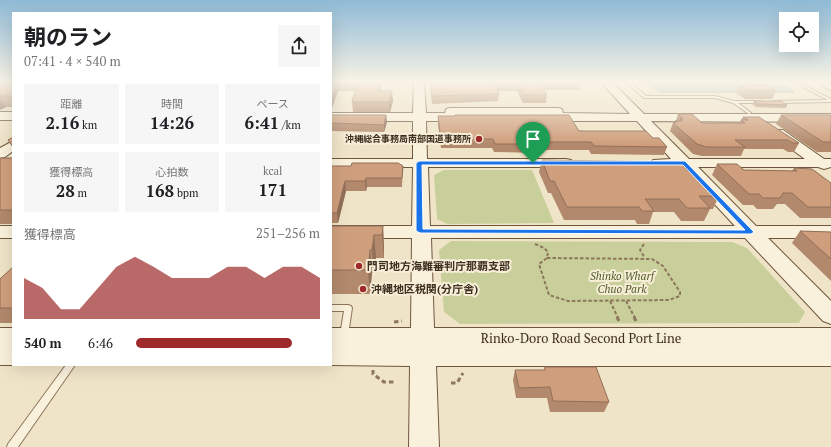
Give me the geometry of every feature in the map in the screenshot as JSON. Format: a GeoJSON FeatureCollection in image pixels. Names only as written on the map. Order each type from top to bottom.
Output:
{"type":"FeatureCollection","features":[{"type":"Feature","properties":{"kind":"street"},"geometry":{"type":"LineString","coordinates":[[419,103],[424,447]]}},
{"type":"Feature","properties":{"kind":"street"},"geometry":{"type":"LineString","coordinates":[[627,103],[831,315]]}},
{"type":"Feature","properties":{"kind":"street"},"geometry":{"type":"LineString","coordinates":[[0,112],[12,112]]}},
{"type":"Feature","properties":{"kind":"street"},"geometry":{"type":"LineString","coordinates":[[332,112],[419,115]]}},
{"type":"Feature","properties":{"kind":"street"},"geometry":{"type":"LineString","coordinates":[[332,117],[419,115],[753,115],[831,113]]}},
{"type":"Feature","properties":{"kind":"street"},"geometry":{"type":"LineString","coordinates":[[753,115],[831,118]]}},
{"type":"Feature","properties":{"kind":"street"},"geometry":{"type":"LineString","coordinates":[[753,115],[828,165]]}},
{"type":"Feature","properties":{"kind":"street"},"geometry":{"type":"LineString","coordinates":[[0,116],[12,116]]}},
{"type":"Feature","properties":{"kind":"street"},"geometry":{"type":"LineString","coordinates":[[816,118],[831,127]]}},
{"type":"Feature","properties":{"kind":"street"},"geometry":{"type":"LineString","coordinates":[[0,154],[12,146]]}},
{"type":"Feature","properties":{"kind":"street"},"geometry":{"type":"LineString","coordinates":[[0,163],[12,163]]}},
{"type":"Feature","properties":{"kind":"street"},"geometry":{"type":"LineString","coordinates":[[332,163],[584,163]]}},
{"type":"Feature","properties":{"kind":"street"},"geometry":{"type":"LineString","coordinates":[[646,163],[828,165]]}},
{"type":"Feature","properties":{"kind":"street"},"geometry":{"type":"LineString","coordinates":[[0,232],[12,232]]}},
{"type":"Feature","properties":{"kind":"street"},"geometry":{"type":"LineString","coordinates":[[332,232],[831,232]]}},
{"type":"Feature","properties":{"kind":"street"},"geometry":{"type":"LineString","coordinates":[[0,338],[12,338]]}},
{"type":"Feature","properties":{"kind":"street","name":"Rinko-Doro Road Second Port Line"},"geometry":{"type":"LineString","coordinates":[[422,347],[831,338]]}},
{"type":"Feature","properties":{"kind":"street","name":"Rinko-Doro Road Second Port Line"},"geometry":{"type":"LineString","coordinates":[[335,344],[831,356]]}},
{"type":"Feature","properties":{"kind":"street"},"geometry":{"type":"LineString","coordinates":[[0,355],[12,355]]}},
{"type":"Feature","properties":{"kind":"lane"},"geometry":{"type":"LineString","coordinates":[[735,103],[753,115]]}},
{"type":"Feature","properties":{"kind":"lane"},"geometry":{"type":"LineString","coordinates":[[332,308],[348,308],[335,344]]}},
{"type":"Feature","properties":{"kind":"lane"},"geometry":{"type":"LineString","coordinates":[[12,447],[70,366]]}},
{"type":"Feature","properties":{"kind":"path"},"geometry":{"type":"LineString","coordinates":[[531,239],[535,244],[544,248],[548,252],[547,258]]}},
{"type":"Feature","properties":{"kind":"path"},"geometry":{"type":"LineString","coordinates":[[644,239],[644,243],[640,250],[646,258]]}},
{"type":"Feature","properties":{"kind":"path"},"geometry":{"type":"LineString","coordinates":[[547,258],[646,258],[659,262],[663,266],[680,292],[680,296],[669,300],[568,301],[549,295],[539,264],[547,258]]}},
{"type":"Feature","properties":{"kind":"path"},"geometry":{"type":"LineString","coordinates":[[610,301],[623,327]]}},
{"type":"Feature","properties":{"kind":"path"},"geometry":{"type":"LineString","coordinates":[[626,301],[640,327]]}},
{"type":"Feature","properties":{"kind":"path"},"geometry":{"type":"LineString","coordinates":[[373,369],[373,374],[384,382],[395,382]]}},
{"type":"Feature","properties":{"kind":"path"},"geometry":{"type":"LineString","coordinates":[[452,383],[457,383],[463,373]]}},
{"type":"Feature","properties":{"kind":"green space"},"geometry":{"type":"Polygon","coordinates":[[[444,170],[532,170],[554,223],[447,224],[437,219],[434,175],[444,170]]]}},
{"type":"Feature","properties":{"kind":"green space","name":"Shinko Wharf Chuo Park"},"geometry":{"type":"Polygon","coordinates":[[[451,241],[732,242],[747,248],[805,312],[799,323],[460,324],[444,312],[439,250],[451,241]]]}},
{"type":"Feature","properties":{"kind":"building"},"geometry":{"type":"Polygon","coordinates":[[[756,103],[784,103],[787,105],[756,103]]]}},
{"type":"Feature","properties":{"kind":"building"},"geometry":{"type":"Polygon","coordinates":[[[678,114],[692,114],[702,123],[745,123],[741,120],[748,120],[743,117],[759,117],[799,143],[793,143],[788,140],[735,140],[745,147],[706,147],[697,144],[673,123],[677,122],[675,121],[682,121],[680,119],[683,119],[678,114]]]}},
{"type":"Feature","properties":{"kind":"building"},"geometry":{"type":"Polygon","coordinates":[[[332,115],[386,115],[384,125],[332,123],[332,115]]]}},
{"type":"Feature","properties":{"kind":"building"},"geometry":{"type":"Polygon","coordinates":[[[569,115],[579,131],[646,131],[653,138],[659,138],[667,147],[594,146],[591,142],[495,144],[493,139],[441,139],[438,116],[569,115]]]}},
{"type":"Feature","properties":{"kind":"building"},"geometry":{"type":"Polygon","coordinates":[[[781,115],[831,115],[831,142],[823,142],[781,115]]]}},
{"type":"Feature","properties":{"kind":"building"},"geometry":{"type":"Polygon","coordinates":[[[12,138],[12,146],[8,140],[12,138]]]}},
{"type":"Feature","properties":{"kind":"building"},"geometry":{"type":"Polygon","coordinates":[[[0,158],[12,158],[12,210],[0,210],[0,158]]]}},
{"type":"Feature","properties":{"kind":"building"},"geometry":{"type":"Polygon","coordinates":[[[542,160],[680,162],[688,171],[692,171],[700,177],[719,196],[699,196],[710,208],[687,208],[679,199],[645,199],[654,211],[642,211],[639,207],[567,207],[554,181],[550,181],[542,160]]]}},
{"type":"Feature","properties":{"kind":"building"},"geometry":{"type":"Polygon","coordinates":[[[352,163],[398,163],[403,166],[402,178],[366,178],[365,181],[345,181],[337,213],[332,213],[332,166],[351,166],[352,163]]]}},
{"type":"Feature","properties":{"kind":"building"},"geometry":{"type":"Polygon","coordinates":[[[717,164],[737,164],[744,170],[797,171],[794,168],[812,169],[831,183],[831,207],[808,207],[792,193],[783,193],[780,198],[763,198],[759,194],[749,194],[717,164]]]}},
{"type":"Feature","properties":{"kind":"building"},"geometry":{"type":"Polygon","coordinates":[[[332,226],[383,226],[382,235],[374,235],[372,250],[370,250],[368,270],[332,270],[332,226]]]}},
{"type":"Feature","properties":{"kind":"building"},"geometry":{"type":"Polygon","coordinates":[[[800,231],[831,232],[831,259],[800,231]]]}},
{"type":"Feature","properties":{"kind":"building"},"geometry":{"type":"Polygon","coordinates":[[[12,268],[12,308],[0,308],[0,279],[12,268]]]}},
{"type":"Feature","properties":{"kind":"building"},"geometry":{"type":"Polygon","coordinates":[[[545,367],[596,367],[609,402],[553,401],[550,387],[519,388],[515,370],[545,370],[545,367]]]}},
{"type":"Feature","properties":{"kind":"place","name":"沖縄総合事務局南部国道事務所"},"geometry":{"type":"Point","coordinates":[479,139]}},
{"type":"Feature","properties":{"kind":"place","name":"門司地方海難審判庁那覇支部"},"geometry":{"type":"Point","coordinates":[359,266]}},
{"type":"Feature","properties":{"kind":"place","name":"沖縄地区税関(分庁舎)"},"geometry":{"type":"Point","coordinates":[363,289]}},
{"type":"Feature","properties":{"kind":"route"},"geometry":{"type":"LineString","coordinates":[[419,163],[533,163],[685,163],[751,232],[420,231],[419,163]]}}]}
